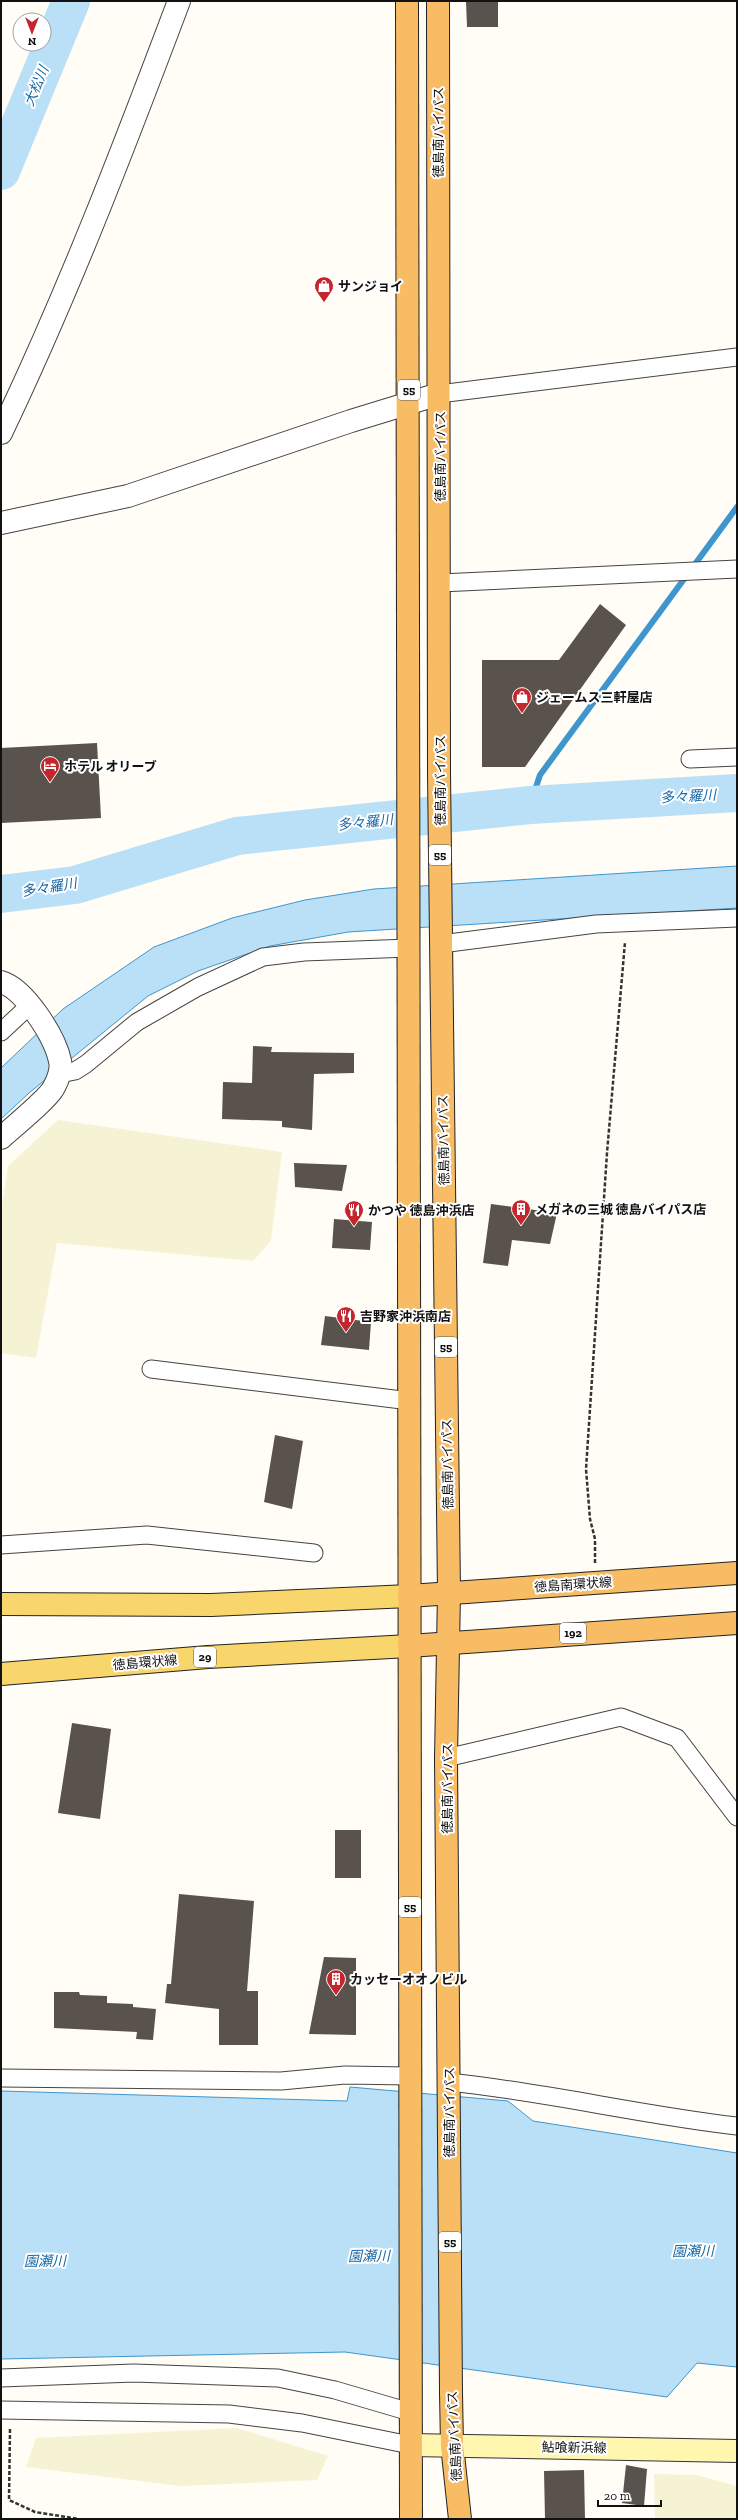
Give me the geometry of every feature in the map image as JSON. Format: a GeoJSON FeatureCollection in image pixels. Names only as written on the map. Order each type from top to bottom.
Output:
{"type":"FeatureCollection","features":[{"type":"Feature","properties":{"kind":"highway","name":"55"},"geometry":{"type":"LineString","coordinates":[[408,1],[410,1401],[409,2081],[411,2519]]}},
{"type":"Feature","properties":{"kind":"highway","name":"徳島南バイパス"},"geometry":{"type":"LineString","coordinates":[[438,1],[440,583],[439,774],[449,1592],[446,1758],[451,2393],[452,2445],[460,2519]]}},
{"type":"Feature","properties":{"kind":"highway","name":"徳島南環状線"},"geometry":{"type":"LineString","coordinates":[[409,1596],[737,1573]]}},
{"type":"Feature","properties":{"kind":"highway","name":"192"},"geometry":{"type":"LineString","coordinates":[[409,1646],[448,1642],[737,1623]]}},
{"type":"Feature","properties":{"kind":"main road"},"geometry":{"type":"LineString","coordinates":[[1,1604],[211,1605],[409,1596]]}},
{"type":"Feature","properties":{"kind":"main road","name":"徳島環状線"},"geometry":{"type":"LineString","coordinates":[[1,1674],[208,1657],[409,1646]]}},
{"type":"Feature","properties":{"kind":"main road","name":"鮎喰新浜線"},"geometry":{"type":"LineString","coordinates":[[410,2445],[737,2452]]}},
{"type":"Feature","properties":{"kind":"street"},"geometry":{"type":"LineString","coordinates":[[1,433],[47,335],[120,156],[179,1]]}},
{"type":"Feature","properties":{"kind":"street"},"geometry":{"type":"LineString","coordinates":[[1,522],[128,496],[439,394],[737,357]]}},
{"type":"Feature","properties":{"kind":"street"},"geometry":{"type":"LineString","coordinates":[[440,583],[730,569]]}},
{"type":"Feature","properties":{"kind":"street"},"geometry":{"type":"LineString","coordinates":[[690,759],[737,757]]}},
{"type":"Feature","properties":{"kind":"street"},"geometry":{"type":"LineString","coordinates":[[441,940],[596,924],[626,924],[737,918]]}},
{"type":"Feature","properties":{"kind":"street"},"geometry":{"type":"LineString","coordinates":[[60,1068],[74,1071],[86,1064],[137,1022],[198,987],[263,958],[304,952],[409,942]]}},
{"type":"Feature","properties":{"kind":"street"},"geometry":{"type":"LineString","coordinates":[[1,982],[16,990],[35,1011],[60,1068],[54,1089],[1,1138]]}},
{"type":"Feature","properties":{"kind":"street"},"geometry":{"type":"LineString","coordinates":[[1,1032],[35,1011]]}},
{"type":"Feature","properties":{"kind":"street"},"geometry":{"type":"LineString","coordinates":[[151,1369],[410,1401]]}},
{"type":"Feature","properties":{"kind":"street"},"geometry":{"type":"LineString","coordinates":[[1,1545],[147,1535],[314,1553]]}},
{"type":"Feature","properties":{"kind":"street"},"geometry":{"type":"LineString","coordinates":[[446,1758],[621,1717],[677,1738],[737,1817]]}},
{"type":"Feature","properties":{"kind":"street"},"geometry":{"type":"LineString","coordinates":[[1,2078],[281,2081],[345,2075],[409,2081]]}},
{"type":"Feature","properties":{"kind":"street"},"geometry":{"type":"LineString","coordinates":[[449,2087],[489,2086],[678,2119],[737,2126]]}},
{"type":"Feature","properties":{"kind":"street"},"geometry":{"type":"LineString","coordinates":[[1,2378],[134,2374],[278,2378],[335,2390],[410,2412]]}},
{"type":"Feature","properties":{"kind":"street"},"geometry":{"type":"LineString","coordinates":[[5,2409],[229,2414],[302,2423],[410,2445]]}},
{"type":"Feature","properties":{"kind":"path"},"geometry":{"type":"LineString","coordinates":[[595,1583],[595,1539],[590,1519],[586,1469],[607,1154],[622,990],[626,924]]}},
{"type":"Feature","properties":{"kind":"path"},"geometry":{"type":"LineString","coordinates":[[5,2409],[9,2500],[34,2512],[79,2519]]}},
{"type":"Feature","properties":{"kind":"shaded area"},"geometry":{"type":"Polygon","coordinates":[[[58,1120],[282,1152],[271,1241],[253,1261],[57,1243],[36,1358],[1,1353],[1,1213],[8,1166],[58,1120]]]}},
{"type":"Feature","properties":{"kind":"shaded area"},"geometry":{"type":"Polygon","coordinates":[[[237,2428],[328,2456],[317,2480],[180,2486],[26,2467],[36,2438],[237,2428]]]}},
{"type":"Feature","properties":{"kind":"shaded area"},"geometry":{"type":"Polygon","coordinates":[[[654,2474],[697,2475],[737,2486],[737,2519],[655,2519],[654,2474]]]}},
{"type":"Feature","properties":{"kind":"water"},"geometry":{"type":"Polygon","coordinates":[[[737,866],[737,908],[348,932],[270,946],[198,971],[148,996],[29,1093],[1,1119],[1,1068],[63,1009],[154,947],[232,918],[305,900],[374,889],[737,866]]]}},
{"type":"Feature","properties":{"kind":"water","name":"園瀬川"},"geometry":{"type":"Polygon","coordinates":[[[350,2087],[508,2101],[533,2121],[737,2153],[737,2367],[697,2363],[667,2397],[345,2352],[1,2359],[1,2091],[347,2101],[350,2087]]]}},
{"type":"Feature","properties":{"kind":"building"},"geometry":{"type":"Polygon","coordinates":[[[466,1],[498,1],[498,27],[467,27],[466,1]]]}},
{"type":"Feature","properties":{"kind":"building","name":"ジェームス三軒屋店"},"geometry":{"type":"Polygon","coordinates":[[[600,604],[626,625],[525,767],[482,767],[482,660],[559,660],[600,604]]]}},
{"type":"Feature","properties":{"kind":"building","name":"ホテル オリーブ"},"geometry":{"type":"Polygon","coordinates":[[[97,743],[101,818],[1,823],[1,748],[97,743]]]}},
{"type":"Feature","properties":{"kind":"building"},"geometry":{"type":"Polygon","coordinates":[[[253,1046],[272,1047],[271,1052],[354,1053],[354,1073],[314,1074],[312,1130],[282,1127],[282,1121],[222,1119],[223,1082],[252,1083],[253,1046]]]}},
{"type":"Feature","properties":{"kind":"building"},"geometry":{"type":"Polygon","coordinates":[[[294,1163],[347,1165],[342,1191],[295,1187],[294,1163]]]}},
{"type":"Feature","properties":{"kind":"building","name":"メガネの三城 徳島バイパス店"},"geometry":{"type":"Polygon","coordinates":[[[491,1204],[557,1213],[550,1244],[512,1240],[508,1266],[483,1263],[491,1204]]]}},
{"type":"Feature","properties":{"kind":"building"},"geometry":{"type":"Polygon","coordinates":[[[334,1219],[372,1222],[370,1250],[332,1248],[334,1219]]]}},
{"type":"Feature","properties":{"kind":"building","name":"吉野家沖浜南店"},"geometry":{"type":"Polygon","coordinates":[[[325,1316],[371,1322],[369,1350],[321,1345],[325,1316]]]}},
{"type":"Feature","properties":{"kind":"building"},"geometry":{"type":"Polygon","coordinates":[[[275,1435],[303,1441],[292,1509],[264,1502],[275,1435]]]}},
{"type":"Feature","properties":{"kind":"building"},"geometry":{"type":"Polygon","coordinates":[[[72,1723],[111,1729],[100,1819],[58,1813],[72,1723]]]}},
{"type":"Feature","properties":{"kind":"building"},"geometry":{"type":"Polygon","coordinates":[[[335,1830],[361,1830],[361,1878],[335,1878],[335,1830]]]}},
{"type":"Feature","properties":{"kind":"building"},"geometry":{"type":"Polygon","coordinates":[[[179,1894],[254,1901],[247,1991],[258,1991],[258,2045],[219,2045],[219,2009],[165,2003],[167,1984],[171,1984],[179,1894]]]}},
{"type":"Feature","properties":{"kind":"building","name":"カッセーオオノビル"},"geometry":{"type":"Polygon","coordinates":[[[324,1957],[356,1958],[356,2035],[309,2034],[324,1957]]]}},
{"type":"Feature","properties":{"kind":"building"},"geometry":{"type":"Polygon","coordinates":[[[54,1992],[79,1992],[80,1995],[107,1996],[107,2003],[133,2004],[133,2007],[156,2009],[153,2040],[136,2039],[137,2032],[54,2028],[54,1992]]]}},
{"type":"Feature","properties":{"kind":"building"},"geometry":{"type":"Polygon","coordinates":[[[626,2465],[647,2469],[644,2506],[622,2503],[626,2465]]]}},
{"type":"Feature","properties":{"kind":"building"},"geometry":{"type":"Polygon","coordinates":[[[584,2470],[585,2519],[545,2519],[544,2471],[584,2470]]]}},
{"type":"Feature","properties":{"kind":"waterway","name":"大松川"},"geometry":{"type":"LineString","coordinates":[[1,171],[71,1]]}},
{"type":"Feature","properties":{"kind":"waterway"},"geometry":{"type":"LineString","coordinates":[[530,805],[540,775],[737,507]]}},
{"type":"Feature","properties":{"kind":"waterway","name":"多々羅川"},"geometry":{"type":"LineString","coordinates":[[1,894],[75,885],[237,836],[530,805],[737,793]]}},
{"type":"Feature","properties":{"kind":"place","name":"サンジョイ"},"geometry":{"type":"Point","coordinates":[324,303]}},
{"type":"Feature","properties":{"kind":"place","name":"ジェームス三軒屋店"},"geometry":{"type":"Point","coordinates":[522,714]}},
{"type":"Feature","properties":{"kind":"place","name":"ホテル オリーブ"},"geometry":{"type":"Point","coordinates":[50,783]}},
{"type":"Feature","properties":{"kind":"place","name":"メガネの三城 徳島バイパス店"},"geometry":{"type":"Point","coordinates":[521,1226]}},
{"type":"Feature","properties":{"kind":"place","name":"かつや 徳島沖浜店"},"geometry":{"type":"Point","coordinates":[354,1227]}},
{"type":"Feature","properties":{"kind":"place","name":"吉野家沖浜南店"},"geometry":{"type":"Point","coordinates":[346,1333]}},
{"type":"Feature","properties":{"kind":"place","name":"カッセーオオノビル"},"geometry":{"type":"Point","coordinates":[336,1996]}}]}
